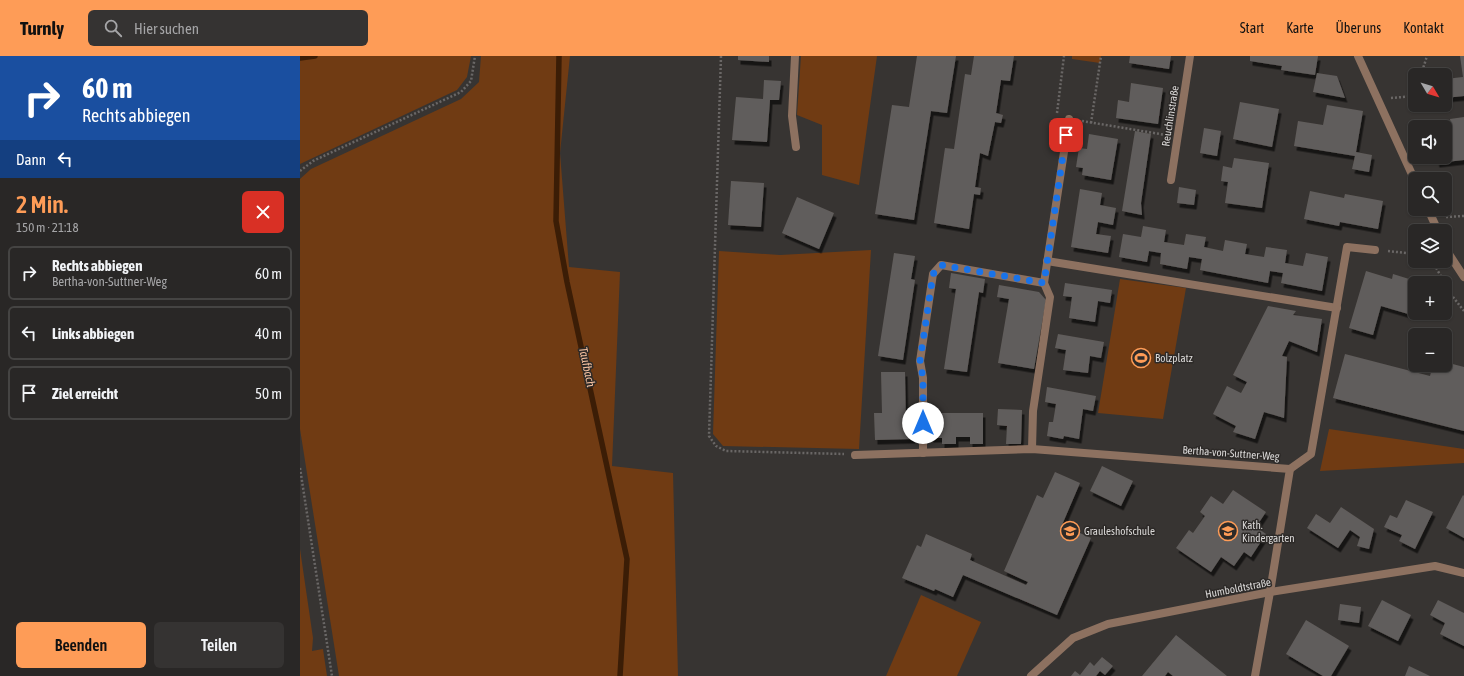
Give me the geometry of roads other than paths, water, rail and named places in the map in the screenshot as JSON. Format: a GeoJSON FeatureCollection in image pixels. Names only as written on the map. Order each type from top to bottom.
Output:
{"type":"FeatureCollection","features":[{"type":"Feature","properties":{"kind":"street"},"geometry":{"type":"LineString","coordinates":[[795,56],[792,116],[796,147]]}},
{"type":"Feature","properties":{"kind":"street","name":"Reuchlinstraße"},"geometry":{"type":"LineString","coordinates":[[1171,180],[1190,56]]}},
{"type":"Feature","properties":{"kind":"street"},"geometry":{"type":"LineString","coordinates":[[1358,56],[1411,172]]}},
{"type":"Feature","properties":{"kind":"street"},"geometry":{"type":"LineString","coordinates":[[1032,449],[1033,411],[1050,297],[1044,283],[1069,119]]}},
{"type":"Feature","properties":{"kind":"street"},"geometry":{"type":"LineString","coordinates":[[1290,469],[1311,454],[1347,247],[1375,250]]}},
{"type":"Feature","properties":{"kind":"street"},"geometry":{"type":"LineString","coordinates":[[1452,259],[1464,277]]}},
{"type":"Feature","properties":{"kind":"street"},"geometry":{"type":"LineString","coordinates":[[1047,261],[1336,308]]}},
{"type":"Feature","properties":{"kind":"street"},"geometry":{"type":"LineString","coordinates":[[923,453],[923,378],[920,361],[933,274],[941,265],[1044,283]]}},
{"type":"Feature","properties":{"kind":"street","name":"Bertha-von-Suttner-Weg"},"geometry":{"type":"LineString","coordinates":[[855,455],[1032,449],[1290,469],[1255,676]]}},
{"type":"Feature","properties":{"kind":"street","name":"Humboldtstraße"},"geometry":{"type":"LineString","coordinates":[[1032,676],[1073,638],[1108,624],[1270,592],[1435,566],[1464,573]]}},
{"type":"Feature","properties":{"kind":"waterway"},"geometry":{"type":"LineString","coordinates":[[300,58],[315,56]]}},
{"type":"Feature","properties":{"kind":"waterway","name":"Taufbach"},"geometry":{"type":"LineString","coordinates":[[559,56],[556,221],[567,282],[627,559],[620,676]]}},
{"type":"Feature","properties":{"kind":"place","name":"Bolzplatz"},"geometry":{"type":"Point","coordinates":[1141,358]}},
{"type":"Feature","properties":{"kind":"place","name":"Grauleshofschule"},"geometry":{"type":"Point","coordinates":[1070,531]}},
{"type":"Feature","properties":{"kind":"place","name":"Kath. Kindergarten"},"geometry":{"type":"Point","coordinates":[1228,531]}}]}
